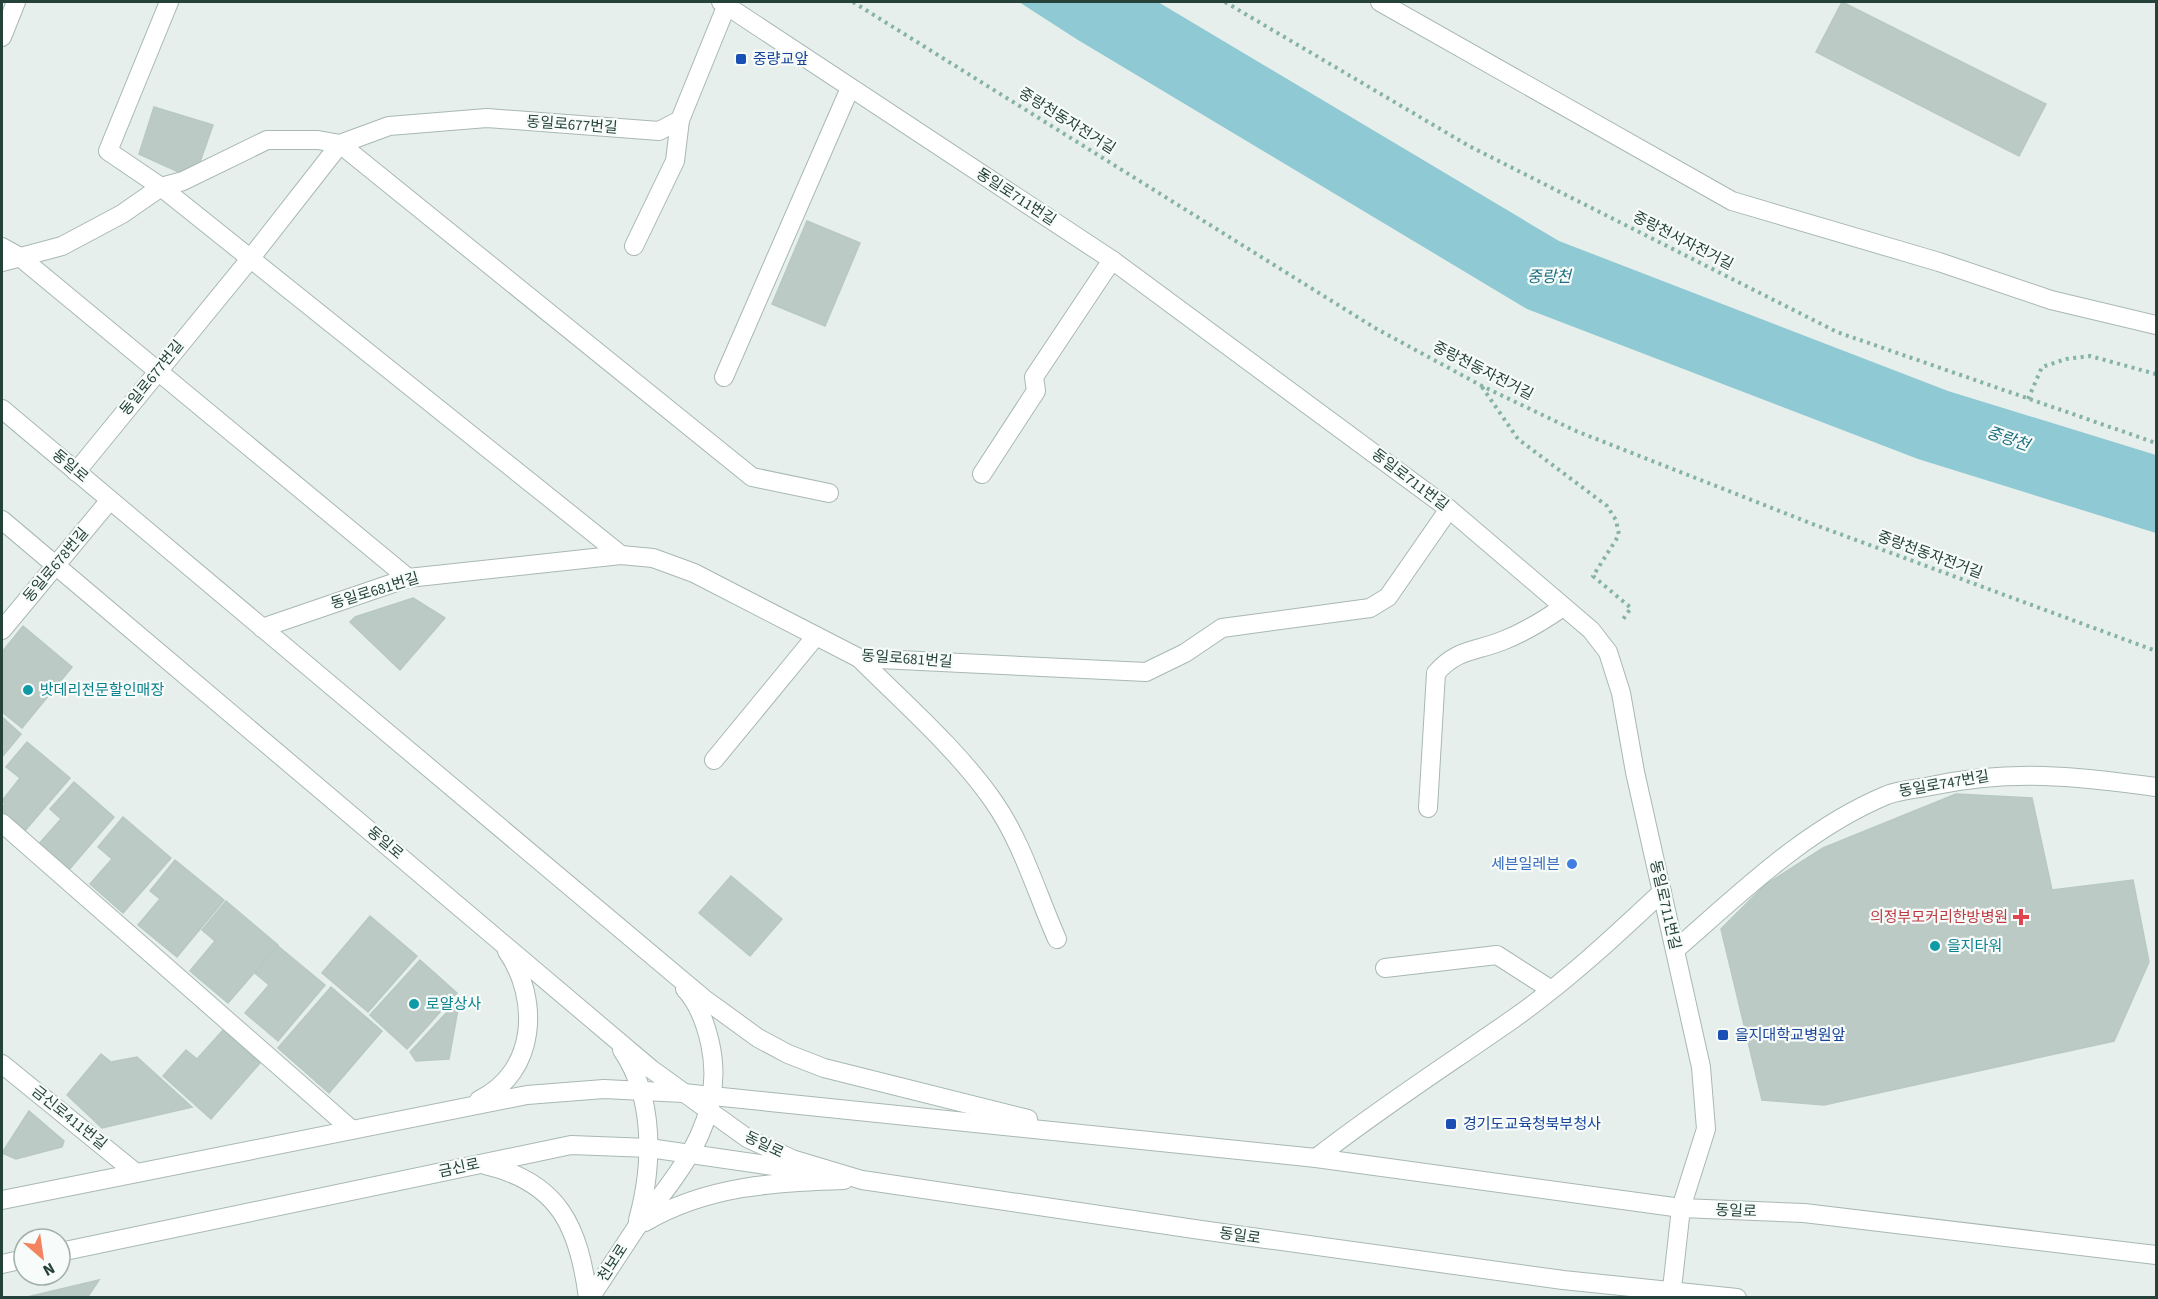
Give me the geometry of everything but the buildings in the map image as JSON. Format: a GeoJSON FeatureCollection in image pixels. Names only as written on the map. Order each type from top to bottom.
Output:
{"type":"FeatureCollection","features":[{"type":"Feature","properties":{"kind":"street"},"geometry":{"type":"LineString","coordinates":[[2,37],[16,2]]}},
{"type":"Feature","properties":{"kind":"street"},"geometry":{"type":"LineString","coordinates":[[169,2],[108,151],[161,187],[621,555]]}},
{"type":"Feature","properties":{"kind":"street"},"geometry":{"type":"LineString","coordinates":[[1380,2],[1732,201],[1939,262],[2051,300],[2157,325]]}},
{"type":"Feature","properties":{"kind":"street"},"geometry":{"type":"LineString","coordinates":[[634,246],[675,161],[680,120],[725,3]]}},
{"type":"Feature","properties":{"kind":"street","name":"동일로711번길"},"geometry":{"type":"LineString","coordinates":[[725,3],[1112,260],[1449,509],[1591,630],[1608,652],[1621,693],[1635,772],[1701,1067],[1706,1129],[1682,1208],[1671,1295]]}},
{"type":"Feature","properties":{"kind":"street"},"geometry":{"type":"LineString","coordinates":[[724,377],[850,88]]}},
{"type":"Feature","properties":{"kind":"street","name":"동일로677번길"},"geometry":{"type":"LineString","coordinates":[[2,262],[62,246],[122,214],[161,187],[183,181],[267,140],[318,140],[340,144],[389,126],[487,118],[659,131],[680,120]]}},
{"type":"Feature","properties":{"kind":"street"},"geometry":{"type":"LineString","coordinates":[[340,144],[752,477],[829,493]]}},
{"type":"Feature","properties":{"kind":"street","name":"동일로677번길"},"geometry":{"type":"LineString","coordinates":[[76,472],[250,259],[340,144]]}},
{"type":"Feature","properties":{"kind":"street"},"geometry":{"type":"LineString","coordinates":[[2,247],[20,257],[408,578]]}},
{"type":"Feature","properties":{"kind":"street"},"geometry":{"type":"LineString","coordinates":[[982,474],[1036,391],[1034,377],[1112,260]]}},
{"type":"Feature","properties":{"kind":"street","name":"동일로"},"geometry":{"type":"LineString","coordinates":[[2,409],[663,963]]}},
{"type":"Feature","properties":{"kind":"street","name":"동일로678번길"},"geometry":{"type":"LineString","coordinates":[[2,630],[110,500]]}},
{"type":"Feature","properties":{"kind":"street","name":"동일로681번길"},"geometry":{"type":"LineString","coordinates":[[262,628],[408,578],[621,555],[653,558],[694,573],[859,658],[1146,672],[1185,653],[1222,628],[1370,608],[1388,597],[1449,509]]}},
{"type":"Feature","properties":{"kind":"street","name":"동일로"},"geometry":{"type":"LineString","coordinates":[[2,520],[683,1093]]}},
{"type":"Feature","properties":{"kind":"street"},"geometry":{"type":"LineString","coordinates":[[1428,808],[1436,673],[1450,658],[1537,626],[1563,607]]}},
{"type":"Feature","properties":{"kind":"street"},"geometry":{"type":"LineString","coordinates":[[714,760],[816,636]]}},
{"type":"Feature","properties":{"kind":"street"},"geometry":{"type":"LineString","coordinates":[[859,658],[972,774],[994,802],[1011,832],[1056,939]]}},
{"type":"Feature","properties":{"kind":"street","name":"동일로747번길"},"geometry":{"type":"LineString","coordinates":[[1675,950],[1761,875],[1821,830],[1888,795],[1964,779],[2003,774],[2053,775],[2157,787]]}},
{"type":"Feature","properties":{"kind":"street"},"geometry":{"type":"LineString","coordinates":[[2,824],[352,1130]]}},
{"type":"Feature","properties":{"kind":"street"},"geometry":{"type":"LineString","coordinates":[[1316,1158],[1371,1114],[1515,1018],[1596,954],[1662,892]]}},
{"type":"Feature","properties":{"kind":"street"},"geometry":{"type":"LineString","coordinates":[[463,1108],[499,1087],[512,1073],[520,1058],[530,1022],[528,999],[522,978],[497,937]]}},
{"type":"Feature","properties":{"kind":"street"},"geometry":{"type":"LineString","coordinates":[[1385,968],[1497,955],[1550,989]]}},
{"type":"Feature","properties":{"kind":"street"},"geometry":{"type":"LineString","coordinates":[[2,1200],[527,1095],[604,1089],[641,1090],[683,1093],[712,1104],[714,1058],[709,1035],[688,993],[663,963]]}},
{"type":"Feature","properties":{"kind":"street"},"geometry":{"type":"LineString","coordinates":[[663,963],[732,1020],[788,1054],[833,1070],[1091,1135]]}},
{"type":"Feature","properties":{"kind":"street"},"geometry":{"type":"LineString","coordinates":[[591,1017],[624,1052],[641,1090],[649,1148],[646,1182],[636,1228]]}},
{"type":"Feature","properties":{"kind":"street","name":"금신로411번길"},"geometry":{"type":"LineString","coordinates":[[2,1064],[136,1173]]}},
{"type":"Feature","properties":{"kind":"street","name":"동일로"},"geometry":{"type":"LineString","coordinates":[[712,1104],[744,1100],[1316,1158],[1682,1208],[1804,1213],[2157,1255]]}},
{"type":"Feature","properties":{"kind":"street","name":"동일로"},"geometry":{"type":"LineString","coordinates":[[712,1104],[747,1138],[792,1159],[862,1180],[1671,1295],[1737,1298]]}},
{"type":"Feature","properties":{"kind":"street","name":"천보로"},"geometry":{"type":"LineString","coordinates":[[589,1298],[636,1228],[691,1153],[712,1104]]}},
{"type":"Feature","properties":{"kind":"street","name":"금신로"},"geometry":{"type":"LineString","coordinates":[[72,1249],[572,1145],[649,1148],[691,1153],[862,1180]]}},
{"type":"Feature","properties":{"kind":"street"},"geometry":{"type":"LineString","coordinates":[[480,1164],[509,1171],[531,1181],[550,1195],[576,1236],[584,1264],[589,1298]]}},
{"type":"Feature","properties":{"kind":"street"},"geometry":{"type":"LineString","coordinates":[[636,1228],[680,1203],[738,1188],[778,1182],[862,1180]]}},
{"type":"Feature","properties":{"kind":"path","name":"중랑천동자전거길"},"geometry":{"type":"LineString","coordinates":[[853,2],[1375,328],[1482,386],[1576,431],[1810,524],[2157,651]]}},
{"type":"Feature","properties":{"kind":"path","name":"중랑천서자전거길"},"geometry":{"type":"LineString","coordinates":[[1225,2],[1469,146],[1837,332],[2157,443]]}},
{"type":"Feature","properties":{"kind":"path"},"geometry":{"type":"LineString","coordinates":[[2028,399],[2042,367],[2066,359],[2090,357],[2157,374]]}},
{"type":"Feature","properties":{"kind":"path"},"geometry":{"type":"LineString","coordinates":[[1482,386],[1518,439],[1607,506],[1616,520],[1619,535],[1593,576],[1631,608],[1620,624]]}},
{"type":"Feature","properties":{"kind":"water","name":"중랑천"},"geometry":{"type":"Polygon","coordinates":[[[1019,2],[1158,2],[1559,241],[1948,391],[2156,455],[2156,533],[1918,459],[1527,309],[1078,40],[1019,2]]]}},
{"type":"Feature","properties":{"kind":"place","name":"중량교앞"},"geometry":{"type":"Point","coordinates":[741,59]}},
{"type":"Feature","properties":{"kind":"place","name":"밧데리전문할인매장"},"geometry":{"type":"Point","coordinates":[28,690]}},
{"type":"Feature","properties":{"kind":"place","name":"세븐일레븐"},"geometry":{"type":"Point","coordinates":[1572,864]}},
{"type":"Feature","properties":{"kind":"place","name":"의정부모커리한방병원"},"geometry":{"type":"Point","coordinates":[2021,917]}},
{"type":"Feature","properties":{"kind":"place","name":"을지타워"},"geometry":{"type":"Point","coordinates":[1935,946]}},
{"type":"Feature","properties":{"kind":"place","name":"로얄상사"},"geometry":{"type":"Point","coordinates":[414,1004]}},
{"type":"Feature","properties":{"kind":"place","name":"을지대학교병원앞"},"geometry":{"type":"Point","coordinates":[1723,1035]}},
{"type":"Feature","properties":{"kind":"place","name":"경기도교육청북부청사"},"geometry":{"type":"Point","coordinates":[1451,1124]}}]}
